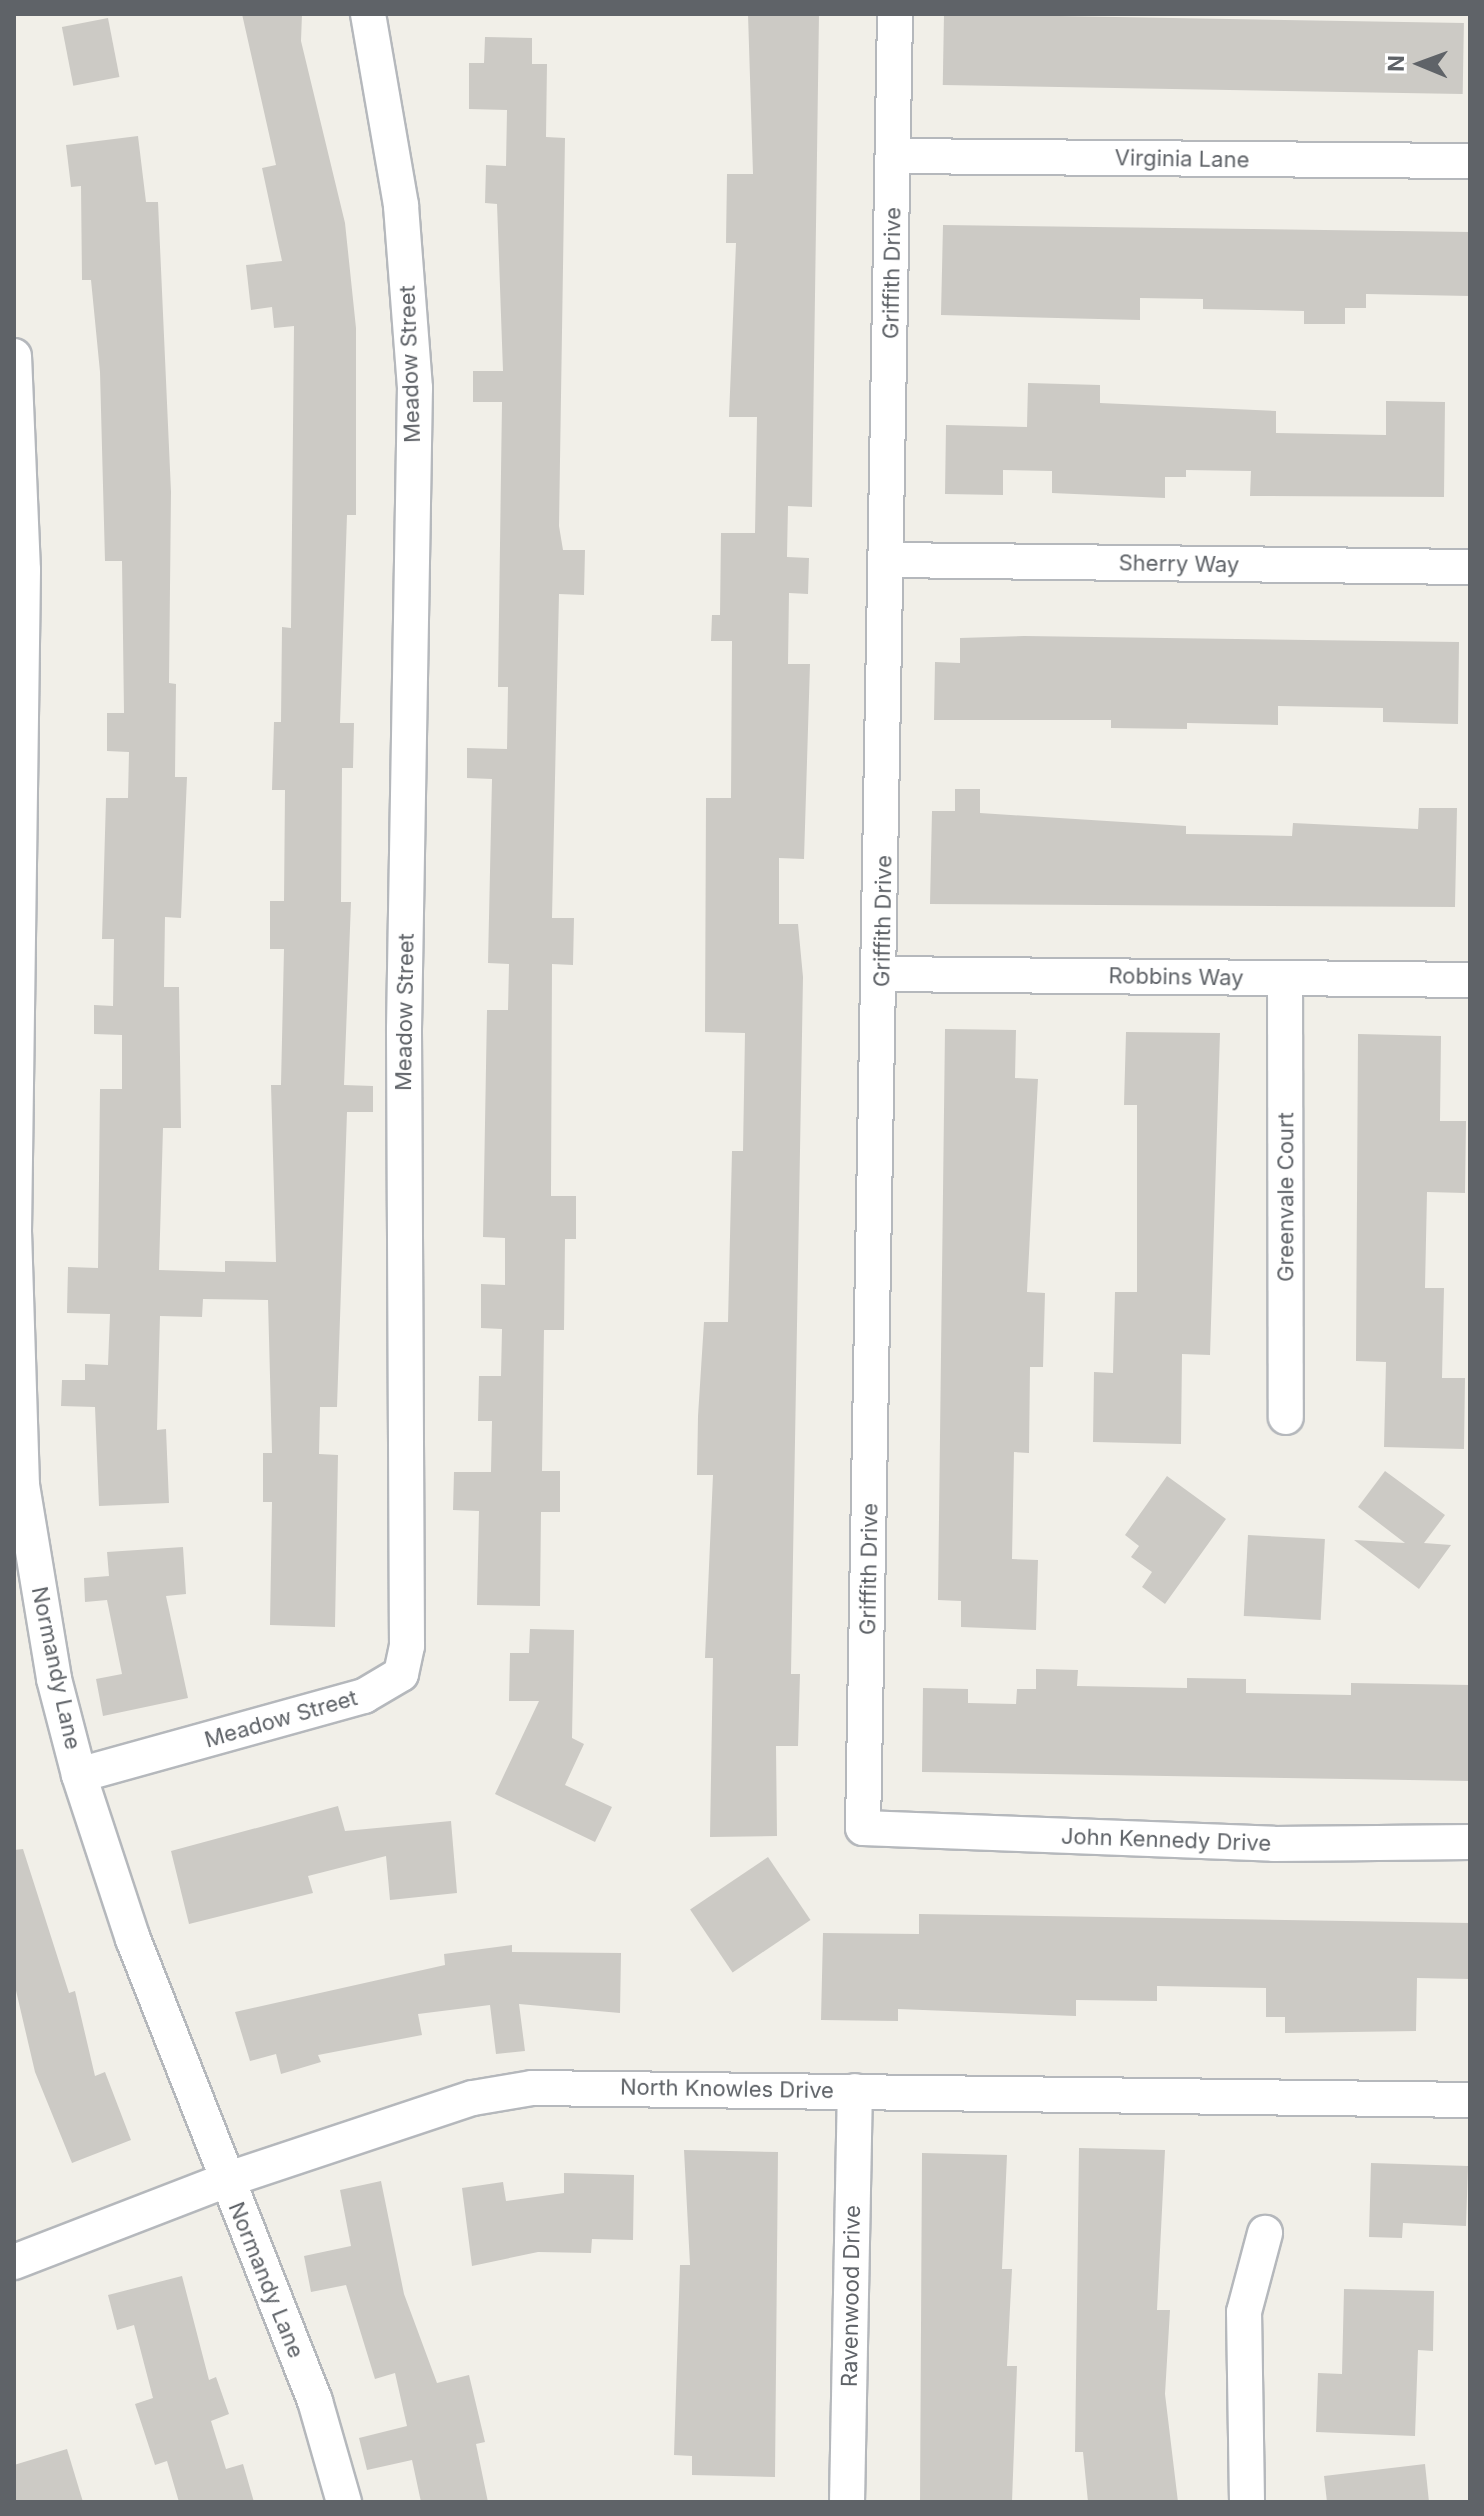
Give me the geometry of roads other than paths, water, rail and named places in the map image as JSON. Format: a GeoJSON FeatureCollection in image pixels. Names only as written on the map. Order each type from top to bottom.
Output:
{"type":"FeatureCollection","features":[{"type":"Feature","properties":{"kind":"street","name":"Meadow Street"},"geometry":{"type":"LineString","coordinates":[[79,1775],[364,1696],[401,1674],[407,1646],[404,1029],[415,388],[401,205],[368,14]]}},
{"type":"Feature","properties":{"kind":"street","name":"Griffith Drive"},"geometry":{"type":"LineString","coordinates":[[863,1828],[882,974],[895,14]]}},
{"type":"Feature","properties":{"kind":"street","name":"Virginia Lane"},"geometry":{"type":"LineString","coordinates":[[893,156],[1470,161]]}},
{"type":"Feature","properties":{"kind":"street","name":"Normandy Lane"},"geometry":{"type":"LineString","coordinates":[[14,356],[23,1006],[14,1231],[22,1485],[54,1679],[79,1775],[226,2180],[315,2401],[344,2502]]}},
{"type":"Feature","properties":{"kind":"street","name":"Sherry Way"},"geometry":{"type":"LineString","coordinates":[[888,560],[1470,567]]}},
{"type":"Feature","properties":{"kind":"street","name":"Robbins Way"},"geometry":{"type":"LineString","coordinates":[[882,974],[1470,980]]}},
{"type":"Feature","properties":{"kind":"street","name":"Greenvale Court"},"geometry":{"type":"LineString","coordinates":[[1285,978],[1286,1417]]}},
{"type":"Feature","properties":{"kind":"street","name":"John Kennedy Drive"},"geometry":{"type":"LineString","coordinates":[[863,1828],[1274,1844],[1470,1842]]}},
{"type":"Feature","properties":{"kind":"street","name":"North Knowles Drive"},"geometry":{"type":"LineString","coordinates":[[14,2262],[226,2180],[473,2098],[532,2088],[1470,2100]]}},
{"type":"Feature","properties":{"kind":"street","name":"Ravenwood Drive"},"geometry":{"type":"LineString","coordinates":[[847,2502],[855,2091]]}},
{"type":"Feature","properties":{"kind":"street"},"geometry":{"type":"LineString","coordinates":[[1247,2502],[1244,2312],[1265,2233]]}}]}
